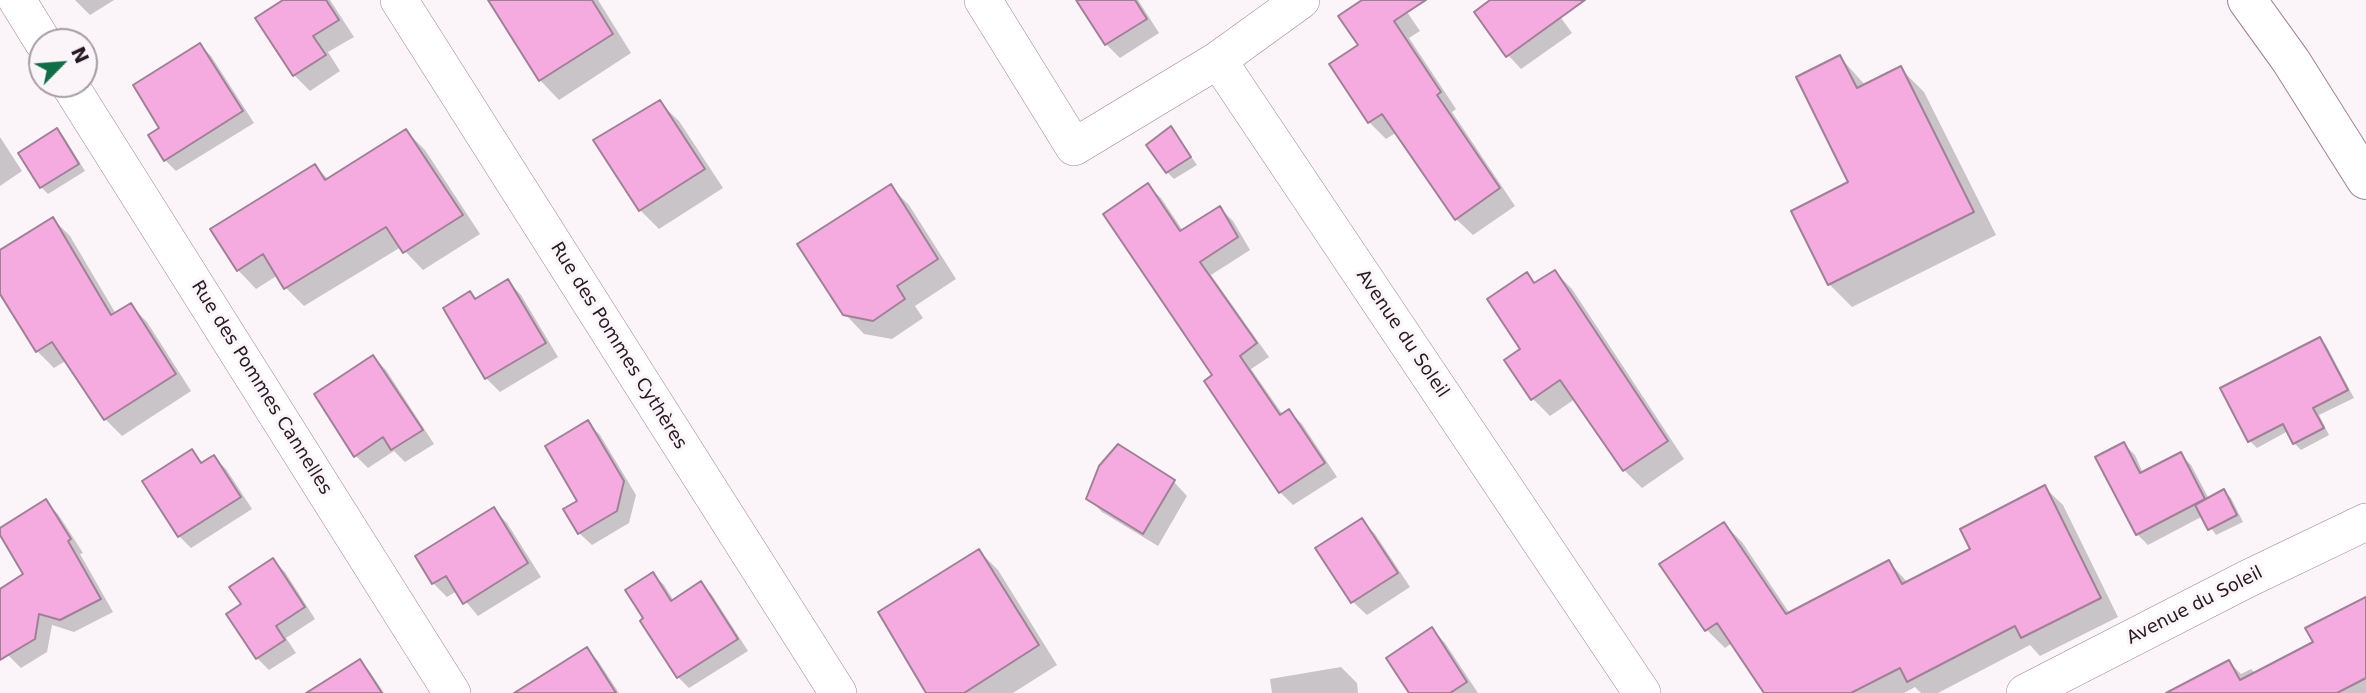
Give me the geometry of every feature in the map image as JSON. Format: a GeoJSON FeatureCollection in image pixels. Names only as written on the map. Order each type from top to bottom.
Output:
{"type":"FeatureCollection","features":[{"type":"Feature","properties":{"kind":"street"},"geometry":{"type":"LineString","coordinates":[[17,0],[34,28]]}},
{"type":"Feature","properties":{"kind":"street","name":"Rue des Pommes Cythères"},"geometry":{"type":"LineString","coordinates":[[398,0],[838,693]]}},
{"type":"Feature","properties":{"kind":"street"},"geometry":{"type":"LineString","coordinates":[[984,0],[1074,147],[1218,60],[1301,0]]}},
{"type":"Feature","properties":{"kind":"street"},"geometry":{"type":"LineString","coordinates":[[2247,0],[2291,61],[2366,180]]}},
{"type":"Feature","properties":{"kind":"street","name":"Avenue du Soleil"},"geometry":{"type":"LineString","coordinates":[[1218,60],[1642,693]]}},
{"type":"Feature","properties":{"kind":"street","name":"Rue des Pommes Cannelles"},"geometry":{"type":"LineString","coordinates":[[78,98],[452,693]]}},
{"type":"Feature","properties":{"kind":"street","name":"Avenue du Soleil"},"geometry":{"type":"LineString","coordinates":[[2025,693],[2247,579],[2366,522]]}},
{"type":"Feature","properties":{"kind":"building"},"geometry":{"type":"Polygon","coordinates":[[[283,0],[326,0],[339,20],[313,36],[326,55],[293,76],[255,18],[283,0]]]}},
{"type":"Feature","properties":{"kind":"building"},"geometry":{"type":"Polygon","coordinates":[[[488,0],[592,0],[613,34],[539,81],[488,0]]]}},
{"type":"Feature","properties":{"kind":"building"},"geometry":{"type":"Polygon","coordinates":[[[1076,0],[1135,0],[1147,19],[1105,45],[1076,0]]]}},
{"type":"Feature","properties":{"kind":"building"},"geometry":{"type":"Polygon","coordinates":[[[1362,0],[1426,0],[1394,21],[1441,92],[1437,95],[1500,188],[1455,220],[1382,114],[1368,123],[1329,64],[1358,45],[1338,16],[1362,0]]]}},
{"type":"Feature","properties":{"kind":"building"},"geometry":{"type":"Polygon","coordinates":[[[1490,0],[1585,0],[1506,57],[1474,12],[1490,0]]]}},
{"type":"Feature","properties":{"kind":"building"},"geometry":{"type":"Polygon","coordinates":[[[200,43],[243,111],[164,161],[148,135],[159,128],[133,85],[200,43]]]}},
{"type":"Feature","properties":{"kind":"building"},"geometry":{"type":"Polygon","coordinates":[[[1840,55],[1857,88],[1901,66],[1974,212],[1828,285],[1791,211],[1848,182],[1796,77],[1840,55]]]}},
{"type":"Feature","properties":{"kind":"building"},"geometry":{"type":"Polygon","coordinates":[[[660,100],[705,169],[639,211],[593,140],[660,100]]]}},
{"type":"Feature","properties":{"kind":"building"},"geometry":{"type":"Polygon","coordinates":[[[1171,126],[1191,157],[1166,173],[1146,145],[1171,126]]]}},
{"type":"Feature","properties":{"kind":"building"},"geometry":{"type":"Polygon","coordinates":[[[57,128],[79,164],[40,188],[18,153],[57,128]]]}},
{"type":"Feature","properties":{"kind":"building"},"geometry":{"type":"Polygon","coordinates":[[[406,129],[463,215],[403,253],[386,227],[284,289],[263,254],[237,271],[210,229],[315,164],[325,180],[406,129]]]}},
{"type":"Feature","properties":{"kind":"building"},"geometry":{"type":"Polygon","coordinates":[[[1148,183],[1180,231],[1220,206],[1238,237],[1200,262],[1257,343],[1240,356],[1280,415],[1289,409],[1325,463],[1279,493],[1204,381],[1212,375],[1103,214],[1148,183]]]}},
{"type":"Feature","properties":{"kind":"building"},"geometry":{"type":"Polygon","coordinates":[[[891,184],[938,259],[897,286],[905,299],[873,321],[843,315],[797,244],[891,184]]]}},
{"type":"Feature","properties":{"kind":"building"},"geometry":{"type":"Polygon","coordinates":[[[53,217],[111,315],[131,303],[176,374],[104,420],[52,342],[36,352],[0,294],[0,250],[53,217]]]}},
{"type":"Feature","properties":{"kind":"building"},"geometry":{"type":"Polygon","coordinates":[[[1555,270],[1668,441],[1623,471],[1560,380],[1531,400],[1504,360],[1520,349],[1487,299],[1527,272],[1534,283],[1555,270]]]}},
{"type":"Feature","properties":{"kind":"building"},"geometry":{"type":"Polygon","coordinates":[[[508,279],[546,343],[485,379],[443,308],[470,291],[475,299],[508,279]]]}},
{"type":"Feature","properties":{"kind":"building"},"geometry":{"type":"Polygon","coordinates":[[[2320,337],[2348,390],[2313,408],[2324,428],[2293,444],[2283,424],[2248,442],[2220,388],[2320,337]]]}},
{"type":"Feature","properties":{"kind":"building"},"geometry":{"type":"Polygon","coordinates":[[[373,355],[423,430],[391,450],[383,437],[354,457],[314,394],[373,355]]]}},
{"type":"Feature","properties":{"kind":"building"},"geometry":{"type":"Polygon","coordinates":[[[588,420],[624,481],[617,511],[578,534],[563,509],[577,501],[545,446],[588,420]]]}},
{"type":"Feature","properties":{"kind":"building"},"geometry":{"type":"Polygon","coordinates":[[[2124,442],[2140,473],[2181,452],[2205,499],[2136,535],[2095,457],[2124,442]]]}},
{"type":"Feature","properties":{"kind":"building"},"geometry":{"type":"Polygon","coordinates":[[[1118,444],[1175,480],[1143,534],[1086,499],[1099,466],[1118,444]]]}},
{"type":"Feature","properties":{"kind":"building"},"geometry":{"type":"Polygon","coordinates":[[[192,449],[201,463],[214,455],[241,497],[178,537],[142,481],[192,449]]]}},
{"type":"Feature","properties":{"kind":"building"},"geometry":{"type":"Polygon","coordinates":[[[2045,485],[2101,598],[2021,638],[2015,626],[1907,682],[1900,668],[1851,693],[1764,693],[1717,623],[1705,631],[1659,564],[1724,522],[1786,614],[1889,560],[1902,584],[1970,549],[1960,529],[2045,485]]]}},
{"type":"Feature","properties":{"kind":"building"},"geometry":{"type":"Polygon","coordinates":[[[2224,489],[2237,515],[2208,530],[2195,505],[2224,489]]]}},
{"type":"Feature","properties":{"kind":"building"},"geometry":{"type":"Polygon","coordinates":[[[46,499],[71,539],[68,541],[101,599],[60,620],[39,614],[35,639],[0,660],[0,589],[23,574],[0,535],[0,528],[46,499]]]}},
{"type":"Feature","properties":{"kind":"building"},"geometry":{"type":"Polygon","coordinates":[[[494,507],[528,563],[463,604],[446,576],[432,584],[415,556],[494,507]]]}},
{"type":"Feature","properties":{"kind":"building"},"geometry":{"type":"Polygon","coordinates":[[[1362,518],[1398,573],[1351,603],[1315,548],[1362,518]]]}},
{"type":"Feature","properties":{"kind":"building"},"geometry":{"type":"Polygon","coordinates":[[[979,549],[1039,645],[964,693],[926,693],[878,612],[979,549]]]}},
{"type":"Feature","properties":{"kind":"building"},"geometry":{"type":"Polygon","coordinates":[[[273,558],[305,607],[276,626],[285,640],[256,659],[226,614],[241,604],[229,587],[273,558]]]}},
{"type":"Feature","properties":{"kind":"building"},"geometry":{"type":"Polygon","coordinates":[[[653,572],[671,601],[701,581],[738,639],[677,678],[640,621],[643,618],[625,590],[653,572]]]}},
{"type":"Feature","properties":{"kind":"building"},"geometry":{"type":"Polygon","coordinates":[[[2366,597],[2366,678],[2337,693],[2166,693],[2229,660],[2240,680],[2313,642],[2305,628],[2366,597]]]}},
{"type":"Feature","properties":{"kind":"building"},"geometry":{"type":"Polygon","coordinates":[[[1432,627],[1467,682],[1450,693],[1409,693],[1386,658],[1432,627]]]}},
{"type":"Feature","properties":{"kind":"building"},"geometry":{"type":"Polygon","coordinates":[[[587,647],[616,693],[514,693],[587,647]]]}},
{"type":"Feature","properties":{"kind":"building"},"geometry":{"type":"Polygon","coordinates":[[[360,659],[382,693],[306,693],[360,659]]]}}]}
